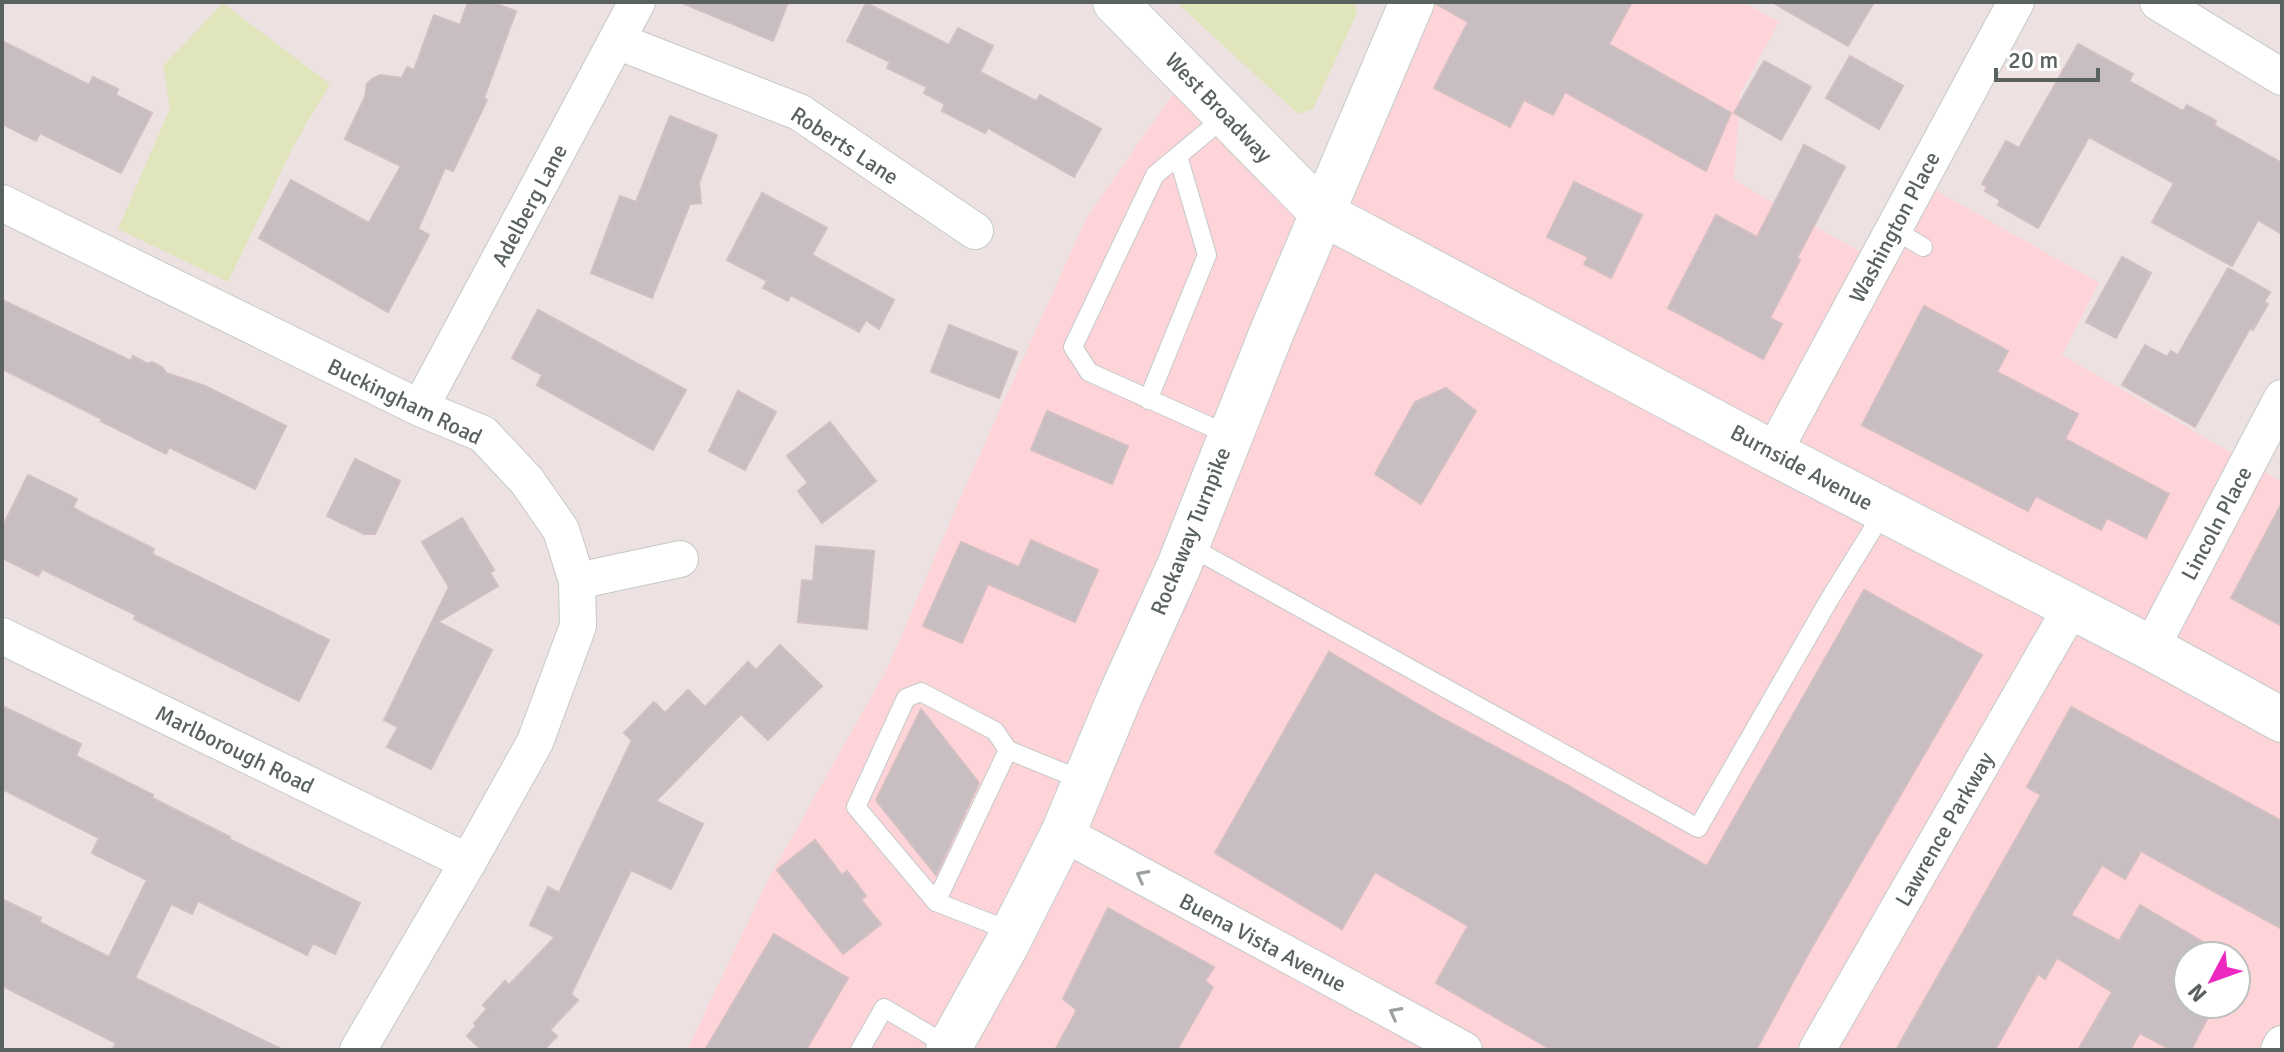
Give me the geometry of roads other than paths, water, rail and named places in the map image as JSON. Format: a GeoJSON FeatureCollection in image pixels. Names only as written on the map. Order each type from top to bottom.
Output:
{"type":"FeatureCollection","features":[{"type":"Feature","properties":{"kind":"main road","name":"West Broadway"},"geometry":{"type":"LineString","coordinates":[[1115,2],[1322,213]]}},
{"type":"Feature","properties":{"kind":"main road","name":"Rockaway Turnpike"},"geometry":{"type":"LineString","coordinates":[[949,1048],[1063,833],[1187,545],[1229,435],[1412,2]]}},
{"type":"Feature","properties":{"kind":"main road","name":"Burnside Avenue"},"geometry":{"type":"LineString","coordinates":[[1322,213],[1773,453],[2151,648],[2282,720]]}},
{"type":"Feature","properties":{"kind":"street","name":"Adelberg Lane"},"geometry":{"type":"LineString","coordinates":[[420,408],[637,2]]}},
{"type":"Feature","properties":{"kind":"street","name":"Washington Place"},"geometry":{"type":"LineString","coordinates":[[1773,453],[1908,238],[2016,2]]}},
{"type":"Feature","properties":{"kind":"street"},"geometry":{"type":"LineString","coordinates":[[2158,2],[2282,77]]}},
{"type":"Feature","properties":{"kind":"street","name":"Roberts Lane"},"geometry":{"type":"LineString","coordinates":[[617,41],[799,112],[975,231]]}},
{"type":"Feature","properties":{"kind":"street","name":"Buckingham Road"},"geometry":{"type":"LineString","coordinates":[[2,203],[420,408],[483,434],[527,481],[561,530],[577,581],[578,626],[535,742],[358,1050]]}},
{"type":"Feature","properties":{"kind":"street","name":"Lincoln Place"},"geometry":{"type":"LineString","coordinates":[[2151,648],[2282,398]]}},
{"type":"Feature","properties":{"kind":"street"},"geometry":{"type":"LineString","coordinates":[[577,581],[680,559]]}},
{"type":"Feature","properties":{"kind":"street","name":"Lawrence Parkway"},"geometry":{"type":"LineString","coordinates":[[1817,1050],[2071,608]]}},
{"type":"Feature","properties":{"kind":"street","name":"Marlborough Road"},"geometry":{"type":"LineString","coordinates":[[2,636],[468,862]]}},
{"type":"Feature","properties":{"kind":"street","name":"Buena Vista Avenue"},"geometry":{"type":"LineString","coordinates":[[1063,833],[1464,1050]]}},
{"type":"Feature","properties":{"kind":"street"},"geometry":{"type":"LineString","coordinates":[[2279,1050],[2282,1044]]}},
{"type":"Feature","properties":{"kind":"lane"},"geometry":{"type":"LineString","coordinates":[[1227,115],[1155,175],[1073,347],[1089,372],[1229,435]]}},
{"type":"Feature","properties":{"kind":"lane"},"geometry":{"type":"LineString","coordinates":[[1148,400],[1207,255],[1178,156]]}},
{"type":"Feature","properties":{"kind":"lane"},"geometry":{"type":"LineString","coordinates":[[1187,545],[1698,828],[1884,511]]}},
{"type":"Feature","properties":{"kind":"lane"},"geometry":{"type":"LineString","coordinates":[[1013,932],[936,902],[856,807],[906,698],[921,692],[995,731],[1008,750],[1084,781]]}},
{"type":"Feature","properties":{"kind":"lane"},"geometry":{"type":"LineString","coordinates":[[936,902],[1008,750]]}},
{"type":"Feature","properties":{"kind":"lane"},"geometry":{"type":"LineString","coordinates":[[860,1050],[884,1008],[949,1048]]}}]}
